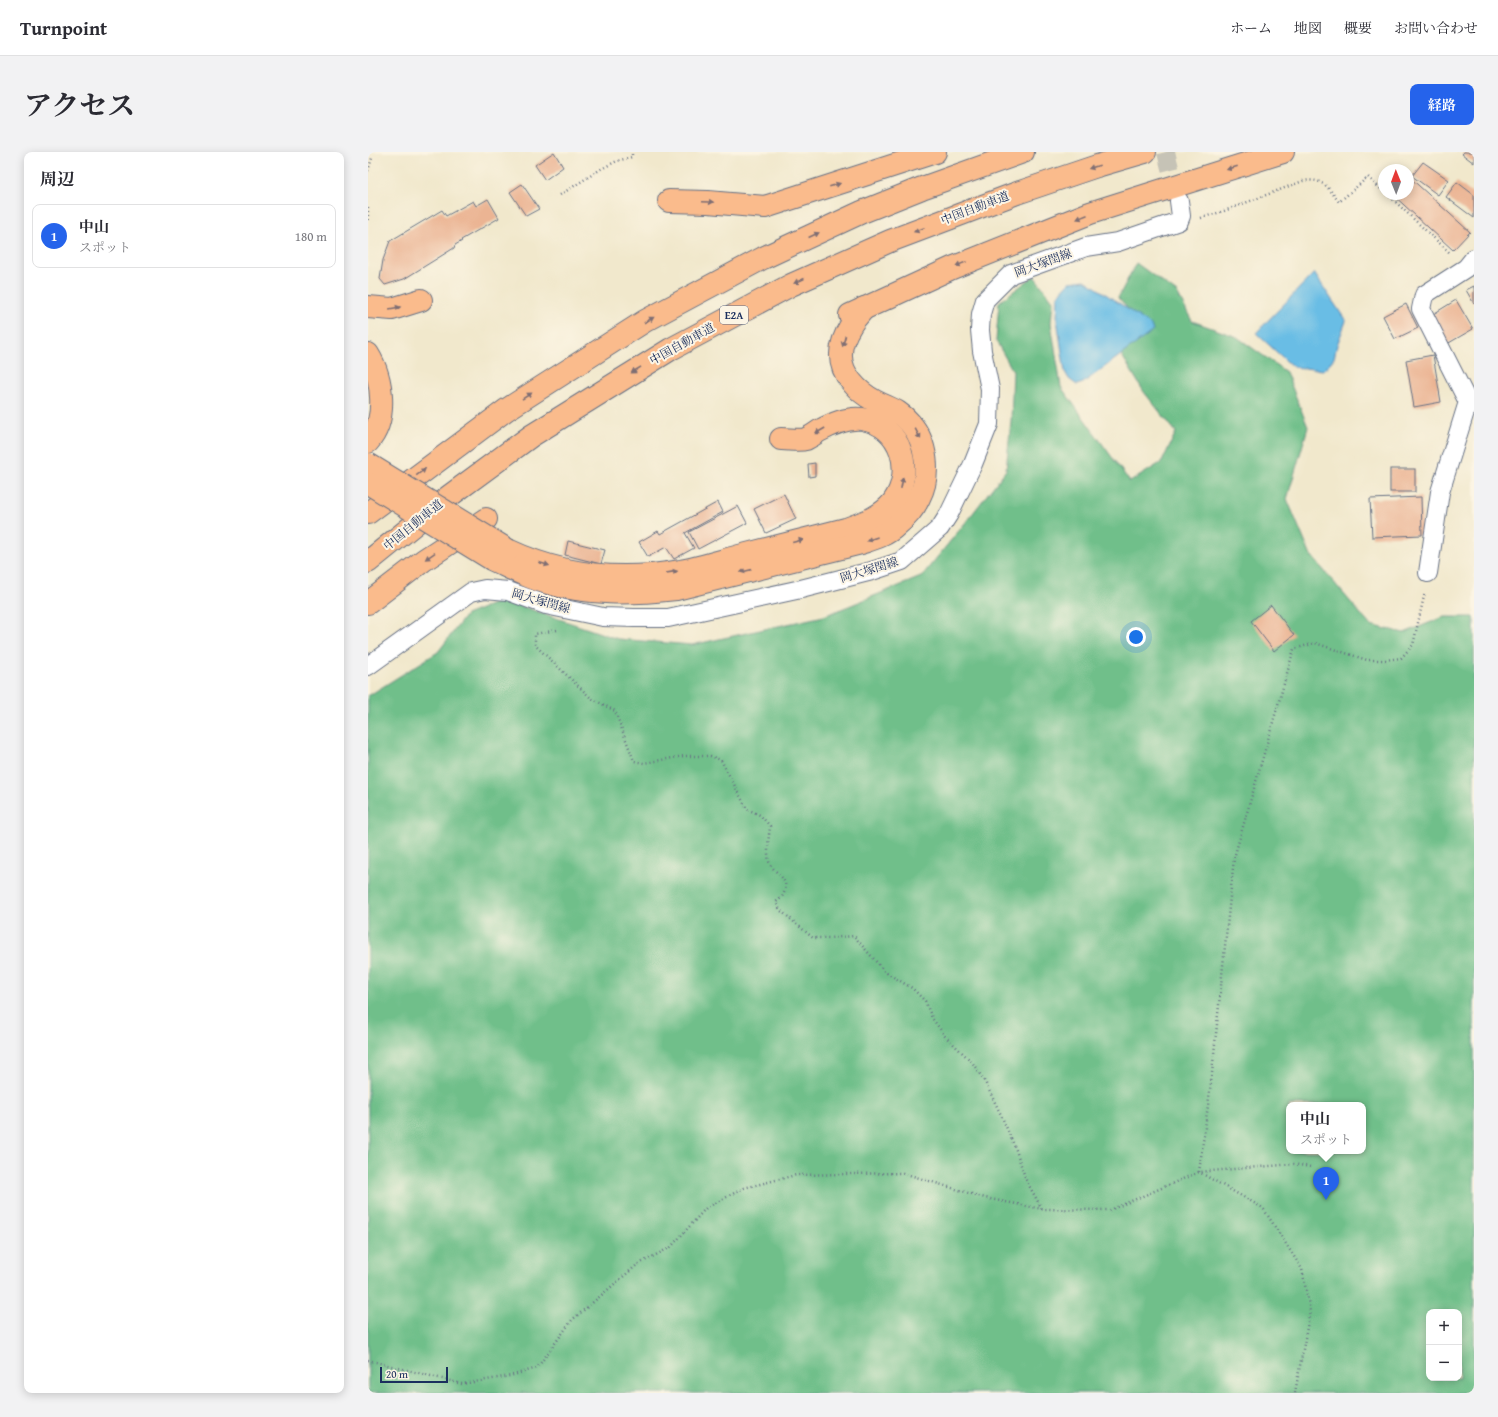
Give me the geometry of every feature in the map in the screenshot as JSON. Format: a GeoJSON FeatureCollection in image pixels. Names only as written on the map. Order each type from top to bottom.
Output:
{"type":"FeatureCollection","features":[{"type":"Feature","properties":{"kind":"highway"},"geometry":{"type":"LineString","coordinates":[[669,201],[708,202],[765,207],[935,152]]}},
{"type":"Feature","properties":{"kind":"highway"},"geometry":{"type":"LineString","coordinates":[[368,513],[506,410],[645,321],[763,258],[862,212],[936,183],[1023,152]]}},
{"type":"Feature","properties":{"kind":"highway","name":"中国自動車道"},"geometry":{"type":"LineString","coordinates":[[368,562],[448,497],[531,436],[671,349],[784,288],[890,241],[1017,193],[1097,166],[1145,152]]}},
{"type":"Feature","properties":{"kind":"highway"},"geometry":{"type":"LineString","coordinates":[[368,464],[500,555],[521,573],[544,582],[569,588],[595,592],[648,592],[676,589],[861,543],[879,536],[895,527],[910,513],[920,497],[925,479],[925,458],[923,445],[917,431],[909,422],[897,411],[863,394],[850,380],[844,369],[841,354],[845,336],[856,313],[952,268],[1090,213],[1283,152]]}},
{"type":"Feature","properties":{"kind":"highway"},"geometry":{"type":"LineString","coordinates":[[368,307],[392,309],[421,300]]}},
{"type":"Feature","properties":{"kind":"highway"},"geometry":{"type":"LineString","coordinates":[[368,354],[376,372],[380,390],[380,404],[379,422],[372,438],[368,442]]}},
{"type":"Feature","properties":{"kind":"highway"},"geometry":{"type":"LineString","coordinates":[[368,483],[500,555],[531,560],[555,568],[582,574],[632,577],[681,571],[846,529],[881,514],[892,503],[900,490],[904,469],[902,452],[895,439],[882,427],[872,421],[861,419],[844,420],[830,425],[805,439],[781,439]]}},
{"type":"Feature","properties":{"kind":"highway"},"geometry":{"type":"LineString","coordinates":[[368,603],[424,560],[486,519]]}},
{"type":"Feature","properties":{"kind":"street","name":"岡大塚閏線"},"geometry":{"type":"LineString","coordinates":[[368,666],[471,592],[485,589],[508,591],[546,605],[603,617],[668,618],[801,589],[872,571],[902,561],[940,528],[949,514],[973,464],[989,424],[990,389],[982,351],[980,330],[981,314],[985,300],[1011,274],[1086,247],[1118,242],[1175,223],[1179,220],[1180,208]]}},
{"type":"Feature","properties":{"kind":"street"},"geometry":{"type":"LineString","coordinates":[[1428,573],[1440,492],[1471,402],[1421,308],[1424,295],[1470,263]]}},
{"type":"Feature","properties":{"kind":"path"},"geometry":{"type":"LineString","coordinates":[[560,195],[601,168],[617,161],[632,158],[632,152]]}},
{"type":"Feature","properties":{"kind":"path"},"geometry":{"type":"LineString","coordinates":[[368,171],[372,158]]}},
{"type":"Feature","properties":{"kind":"path"},"geometry":{"type":"LineString","coordinates":[[1180,208],[1187,218],[1197,219],[1224,211],[1303,181],[1314,179],[1323,182],[1339,202],[1368,177],[1378,186]]}},
{"type":"Feature","properties":{"kind":"path"},"geometry":{"type":"LineString","coordinates":[[1394,200],[1470,263]]}},
{"type":"Feature","properties":{"kind":"path"},"geometry":{"type":"LineString","coordinates":[[368,207],[368,223]]}},
{"type":"Feature","properties":{"kind":"path"},"geometry":{"type":"LineString","coordinates":[[1199,1172],[1211,1083],[1234,858],[1294,650],[1315,643],[1367,660],[1401,658],[1413,645],[1428,573]]}},
{"type":"Feature","properties":{"kind":"path"},"geometry":{"type":"LineString","coordinates":[[575,611],[570,630],[552,630],[535,634],[535,645],[591,698],[615,711],[634,762],[644,763],[684,756],[710,756],[721,760],[747,809],[760,815],[770,826],[768,847],[770,863],[782,877],[786,886],[783,897],[776,902],[780,910],[813,938],[854,936],[885,972],[912,988],[925,1001],[932,1018],[945,1036],[972,1062],[985,1082],[1016,1150],[1026,1180],[1042,1209]]}},
{"type":"Feature","properties":{"kind":"path"},"geometry":{"type":"LineString","coordinates":[[368,1360],[462,1384],[510,1376],[538,1368],[572,1320],[637,1265],[671,1247],[706,1208],[744,1188],[796,1174],[903,1173],[985,1198],[1042,1209],[1110,1210],[1199,1172],[1294,1164],[1310,1167]]}},
{"type":"Feature","properties":{"kind":"path"},"geometry":{"type":"LineString","coordinates":[[1199,1172],[1263,1208],[1302,1269],[1310,1311],[1295,1393]]}},
{"type":"Feature","properties":{"kind":"green space"},"geometry":{"type":"Polygon","coordinates":[[[1136,263],[1177,293],[1192,321],[1237,337],[1286,372],[1308,427],[1287,499],[1310,554],[1370,625],[1404,633],[1444,617],[1474,617],[1474,1393],[368,1393],[368,696],[438,652],[466,615],[503,600],[618,639],[692,645],[824,616],[921,577],[1006,470],[1011,421],[1013,371],[996,341],[999,302],[1034,276],[1053,301],[1051,323],[1061,387],[1130,482],[1162,462],[1176,432],[1144,392],[1121,354],[1136,317],[1118,298],[1136,263]]]}},
{"type":"Feature","properties":{"kind":"water"},"geometry":{"type":"Polygon","coordinates":[[[1314,273],[1346,321],[1334,358],[1324,370],[1293,367],[1256,333],[1314,273]]]}},
{"type":"Feature","properties":{"kind":"water"},"geometry":{"type":"Polygon","coordinates":[[[1085,280],[1151,325],[1153,331],[1083,383],[1077,385],[1069,379],[1065,372],[1057,319],[1058,295],[1070,282],[1085,280]]]}},
{"type":"Feature","properties":{"kind":"building"},"geometry":{"type":"Polygon","coordinates":[[[554,152],[563,167],[545,180],[535,165],[554,152]]]}},
{"type":"Feature","properties":{"kind":"building"},"geometry":{"type":"Polygon","coordinates":[[[1464,152],[1474,152],[1474,163],[1462,154],[1464,152]]]}},
{"type":"Feature","properties":{"kind":"building"},"geometry":{"type":"Polygon","coordinates":[[[1423,162],[1449,180],[1438,195],[1414,177],[1414,173],[1423,162]]]}},
{"type":"Feature","properties":{"kind":"building"},"geometry":{"type":"Polygon","coordinates":[[[1414,181],[1470,232],[1453,250],[1399,200],[1414,200],[1414,181]]]}},
{"type":"Feature","properties":{"kind":"building"},"geometry":{"type":"Polygon","coordinates":[[[1457,182],[1474,195],[1474,218],[1446,197],[1457,182]]]}},
{"type":"Feature","properties":{"kind":"building"},"geometry":{"type":"Polygon","coordinates":[[[522,184],[539,209],[526,216],[510,192],[522,184]]]}},
{"type":"Feature","properties":{"kind":"building"},"geometry":{"type":"Polygon","coordinates":[[[488,199],[499,218],[461,240],[462,241],[455,245],[454,248],[404,279],[385,285],[380,279],[383,260],[390,241],[442,210],[446,216],[473,201],[476,206],[488,199]]]}},
{"type":"Feature","properties":{"kind":"building"},"geometry":{"type":"Polygon","coordinates":[[[1474,286],[1474,304],[1466,290],[1474,286]]]}},
{"type":"Feature","properties":{"kind":"building"},"geometry":{"type":"Polygon","coordinates":[[[1456,300],[1473,329],[1447,344],[1430,316],[1456,300]]]}},
{"type":"Feature","properties":{"kind":"building"},"geometry":{"type":"Polygon","coordinates":[[[1406,304],[1418,328],[1395,339],[1383,316],[1406,304]]]}},
{"type":"Feature","properties":{"kind":"building"},"geometry":{"type":"Polygon","coordinates":[[[1433,355],[1441,402],[1414,407],[1406,360],[1433,355]]]}},
{"type":"Feature","properties":{"kind":"building"},"geometry":{"type":"Polygon","coordinates":[[[815,463],[815,476],[809,477],[808,464],[815,463]]]}},
{"type":"Feature","properties":{"kind":"building"},"geometry":{"type":"Polygon","coordinates":[[[1390,469],[1415,469],[1415,492],[1390,492],[1390,469]]]}},
{"type":"Feature","properties":{"kind":"building"},"geometry":{"type":"Polygon","coordinates":[[[784,494],[796,519],[766,533],[754,509],[784,494]]]}},
{"type":"Feature","properties":{"kind":"building"},"geometry":{"type":"Polygon","coordinates":[[[1421,497],[1422,535],[1372,537],[1370,499],[1421,497]]]}},
{"type":"Feature","properties":{"kind":"building"},"geometry":{"type":"Polygon","coordinates":[[[718,502],[723,512],[685,533],[694,548],[674,559],[666,547],[648,557],[639,542],[658,531],[660,534],[718,502]]]}},
{"type":"Feature","properties":{"kind":"building"},"geometry":{"type":"Polygon","coordinates":[[[738,506],[747,523],[698,549],[689,532],[738,506]]]}},
{"type":"Feature","properties":{"kind":"building"},"geometry":{"type":"Polygon","coordinates":[[[568,541],[605,550],[601,564],[565,555],[568,541]]]}},
{"type":"Feature","properties":{"kind":"building"},"geometry":{"type":"Polygon","coordinates":[[[1271,605],[1294,635],[1274,651],[1251,621],[1271,605]]]}},
{"type":"Feature","properties":{"kind":"tunnel"},"geometry":{"type":"LineString","coordinates":[[1166,152],[1178,200]]}},
{"type":"Feature","properties":{"kind":"place","name":"中山"},"geometry":{"type":"Point","coordinates":[1326,1200]}}]}
